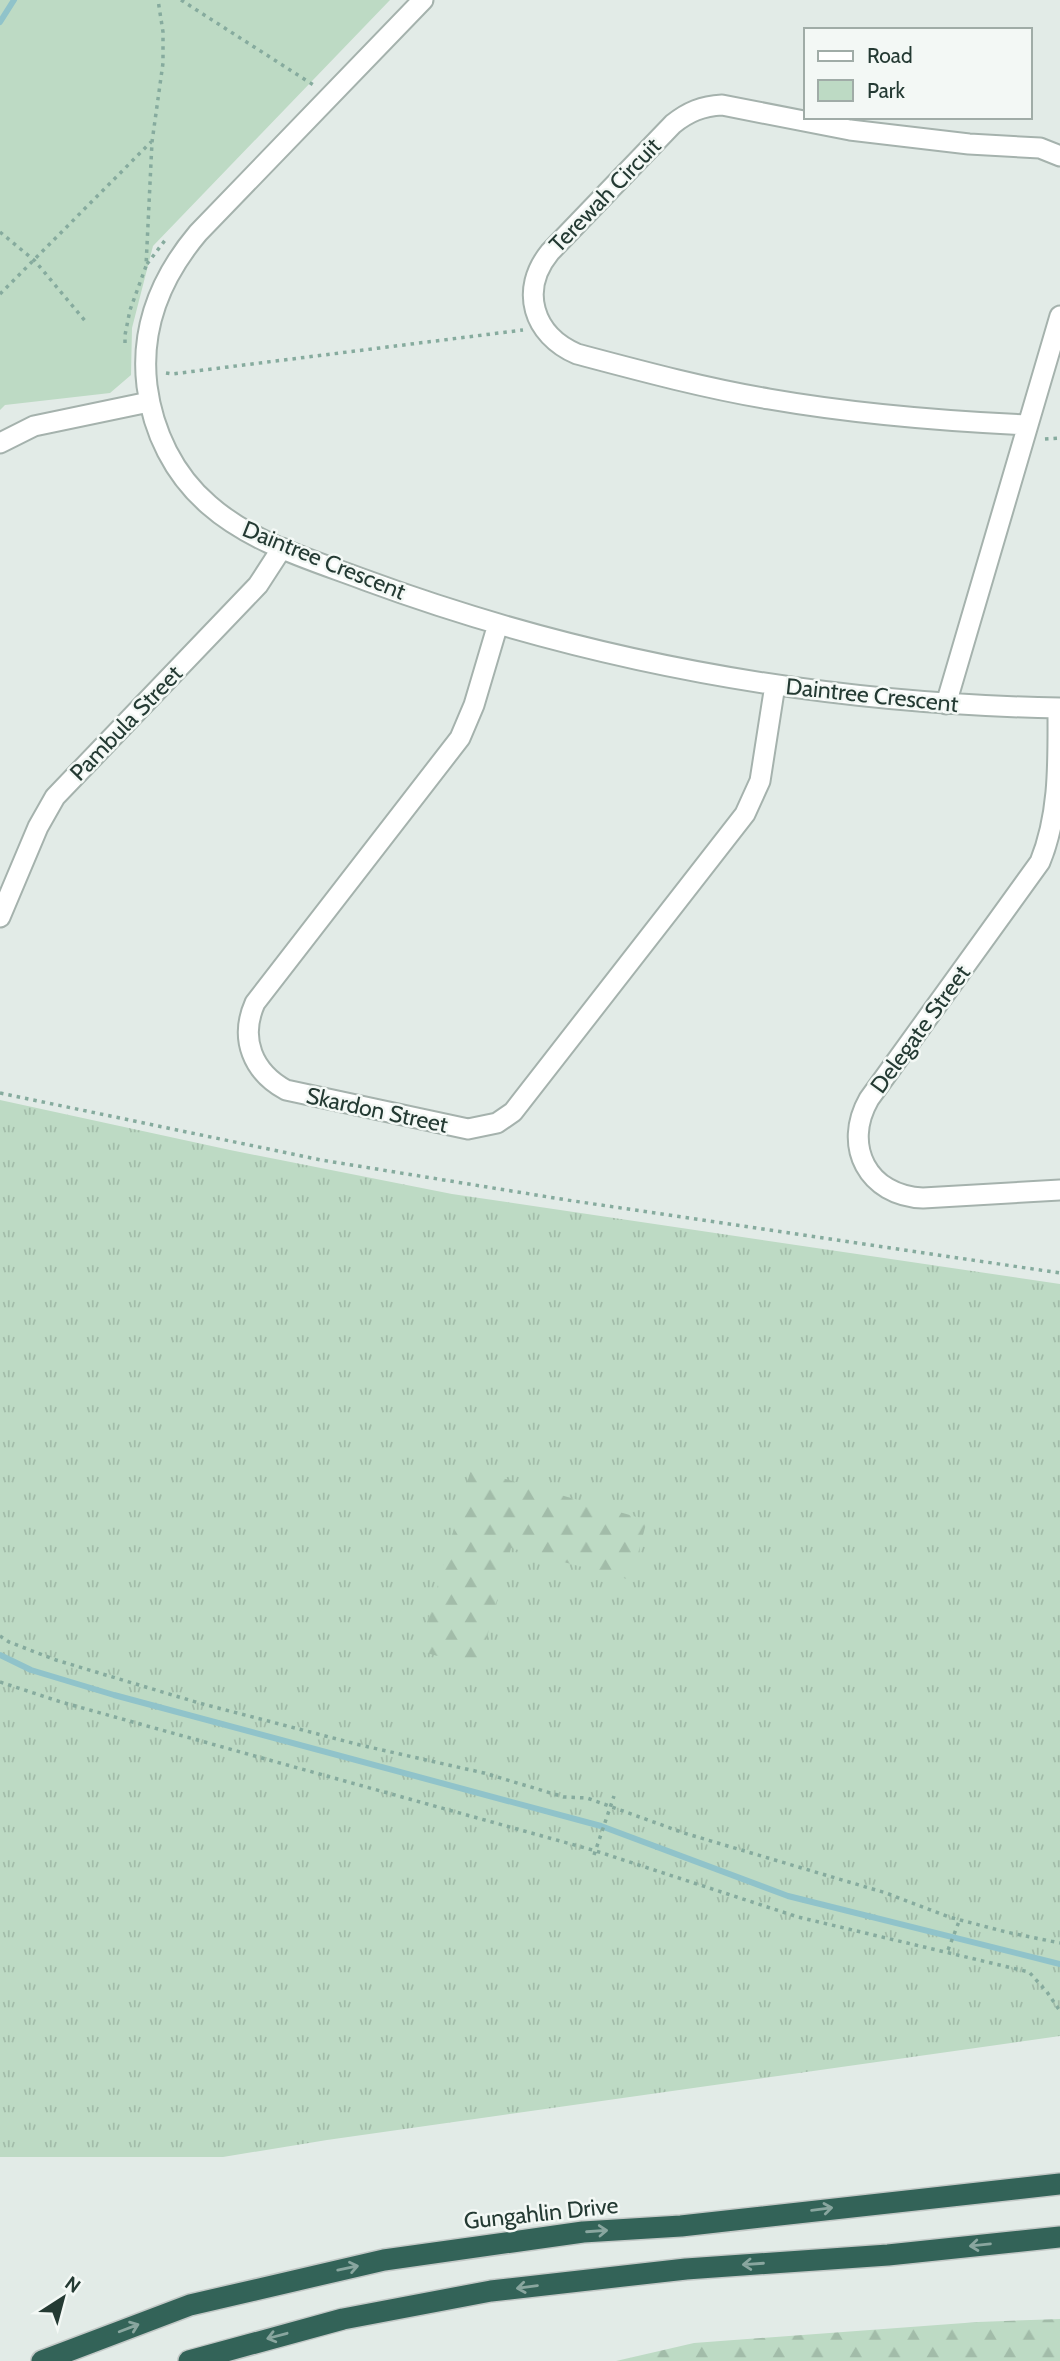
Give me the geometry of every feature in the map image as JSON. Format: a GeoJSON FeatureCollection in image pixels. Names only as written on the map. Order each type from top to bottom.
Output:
{"type":"FeatureCollection","features":[{"type":"Feature","properties":{"kind":"highway","name":"Gungahlin Drive"},"geometry":{"type":"LineString","coordinates":[[42,2361],[190,2305],[384,2260],[583,2232],[681,2226],[1052,2185]]}},
{"type":"Feature","properties":{"kind":"highway"},"geometry":{"type":"LineString","coordinates":[[189,2361],[343,2319],[503,2290],[686,2269],[888,2255],[1054,2238]]}},
{"type":"Feature","properties":{"kind":"street","name":"Daintree Crescent"},"geometry":{"type":"LineString","coordinates":[[423,0],[198,233],[173,265],[160,292],[150,321],[147,341],[149,402],[161,440],[181,475],[194,490],[224,517],[282,548],[393,590],[498,624],[619,656],[775,685],[946,704],[1059,708]]}},
{"type":"Feature","properties":{"kind":"street","name":"Terewah Circuit"},"geometry":{"type":"LineString","coordinates":[[543,328],[533,300],[535,279],[544,260],[673,124],[700,108],[722,106],[909,138],[1040,148],[1060,156]]}},
{"type":"Feature","properties":{"kind":"street"},"geometry":{"type":"LineString","coordinates":[[946,704],[1060,317]]}},
{"type":"Feature","properties":{"kind":"street"},"geometry":{"type":"LineString","coordinates":[[543,328],[558,345],[577,354],[717,389],[897,417],[1028,425]]}},
{"type":"Feature","properties":{"kind":"street"},"geometry":{"type":"LineString","coordinates":[[0,443],[34,426],[149,402]]}},
{"type":"Feature","properties":{"kind":"street","name":"Pambula Street"},"geometry":{"type":"LineString","coordinates":[[0,917],[38,827],[55,797],[258,585],[282,548]]}},
{"type":"Feature","properties":{"kind":"street","name":"Skardon Street"},"geometry":{"type":"LineString","coordinates":[[498,624],[474,705],[460,738],[255,1003],[247,1034],[251,1054],[261,1072],[286,1090],[468,1129],[497,1123],[513,1112],[745,814],[760,780],[775,685]]}},
{"type":"Feature","properties":{"kind":"street","name":"Delegate Street"},"geometry":{"type":"LineString","coordinates":[[1059,708],[1056,812],[1053,829],[1040,862],[869,1099],[860,1119],[858,1140],[859,1151],[867,1170],[882,1185],[901,1195],[923,1198],[1060,1190]]}},
{"type":"Feature","properties":{"kind":"path"},"geometry":{"type":"LineString","coordinates":[[126,346],[125,335],[130,310],[146,265],[152,142],[163,64],[163,32],[158,0]]}},
{"type":"Feature","properties":{"kind":"path"},"geometry":{"type":"LineString","coordinates":[[181,0],[313,84],[328,99]]}},
{"type":"Feature","properties":{"kind":"path"},"geometry":{"type":"LineString","coordinates":[[0,294],[152,142]]}},
{"type":"Feature","properties":{"kind":"path"},"geometry":{"type":"LineString","coordinates":[[0,232],[35,261],[86,322]]}},
{"type":"Feature","properties":{"kind":"path"},"geometry":{"type":"LineString","coordinates":[[146,374],[172,374],[543,328]]}},
{"type":"Feature","properties":{"kind":"path"},"geometry":{"type":"LineString","coordinates":[[0,1093],[321,1160],[650,1213],[1060,1273]]}},
{"type":"Feature","properties":{"kind":"path"},"geometry":{"type":"LineString","coordinates":[[0,1636],[56,1660],[199,1703],[372,1748],[484,1773],[564,1797],[587,1798],[684,1833],[960,1919],[1060,1943]]}},
{"type":"Feature","properties":{"kind":"path"},"geometry":{"type":"LineString","coordinates":[[0,1682],[74,1706],[595,1853],[798,1917],[1029,1972],[1060,2011]]}},
{"type":"Feature","properties":{"kind":"path"},"geometry":{"type":"LineString","coordinates":[[595,1853],[614,1796]]}},
{"type":"Feature","properties":{"kind":"path"},"geometry":{"type":"LineString","coordinates":[[948,1951],[960,1919]]}},
{"type":"Feature","properties":{"kind":"green space"},"geometry":{"type":"Polygon","coordinates":[[[0,0],[390,0],[153,246],[132,328],[131,375],[110,393],[5,405],[0,410],[0,0]]]}},
{"type":"Feature","properties":{"kind":"green space"},"geometry":{"type":"Polygon","coordinates":[[[0,1100],[230,1150],[452,1194],[1060,1284],[1060,2036],[223,2157],[0,2157],[0,1100]]]}},
{"type":"Feature","properties":{"kind":"green space"},"geometry":{"type":"Polygon","coordinates":[[[471,1469],[647,1520],[631,1580],[511,1548],[479,1667],[419,1651],[471,1469]]]}},
{"type":"Feature","properties":{"kind":"green space"},"geometry":{"type":"Polygon","coordinates":[[[1060,2319],[1060,2361],[616,2361],[694,2343],[978,2322],[1060,2319]]]}},
{"type":"Feature","properties":{"kind":"waterway"},"geometry":{"type":"LineString","coordinates":[[0,22],[14,0]]}},
{"type":"Feature","properties":{"kind":"waterway"},"geometry":{"type":"LineString","coordinates":[[0,1655],[31,1670],[114,1695],[601,1826],[788,1896],[1060,1964]]}}]}
